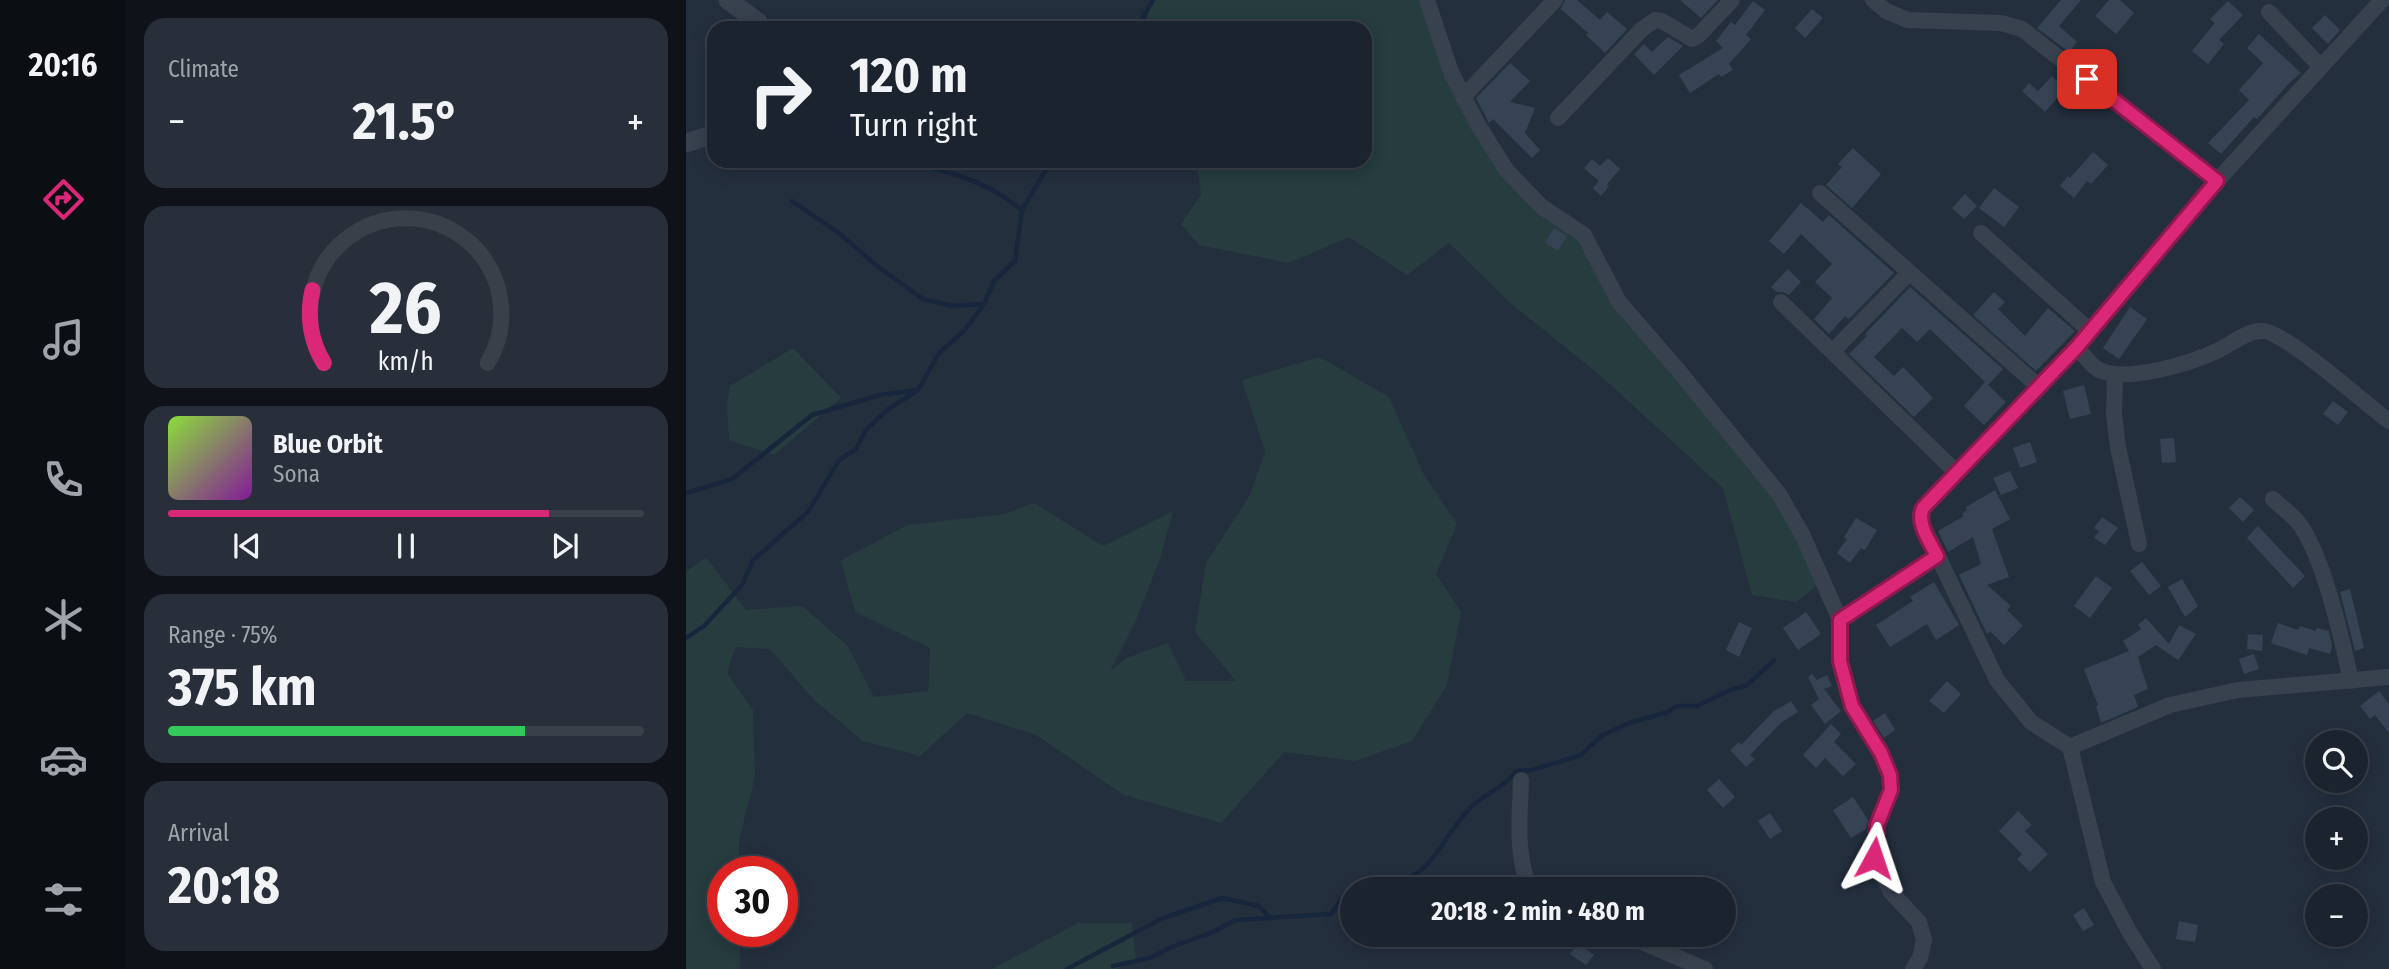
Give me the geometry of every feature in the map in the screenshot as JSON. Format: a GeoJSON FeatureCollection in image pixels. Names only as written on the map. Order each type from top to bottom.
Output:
{"type":"FeatureCollection","features":[{"type":"Feature","properties":{"kind":"street"},"geometry":{"type":"LineString","coordinates":[[728,0],[757,21]]}},
{"type":"Feature","properties":{"kind":"street"},"geometry":{"type":"LineString","coordinates":[[1427,0],[1451,72],[1478,125],[1507,172],[1542,207],[1584,235],[1619,302],[1779,494],[1802,534],[1840,620],[1840,661],[1852,706],[1881,753],[1890,775],[1891,790],[1877,825],[1874,858],[1891,892],[1919,922],[1924,940],[1920,958],[1913,969]]}},
{"type":"Feature","properties":{"kind":"street"},"geometry":{"type":"LineString","coordinates":[[1464,97],[1555,0]]}},
{"type":"Feature","properties":{"kind":"street"},"geometry":{"type":"LineString","coordinates":[[1558,118],[1641,30],[1655,20],[1662,21],[1692,39],[1699,35],[1731,0]]}},
{"type":"Feature","properties":{"kind":"street"},"geometry":{"type":"LineString","coordinates":[[1873,0],[1886,11],[1908,20],[2001,23],[2022,29],[2217,181]]}},
{"type":"Feature","properties":{"kind":"street"},"geometry":{"type":"LineString","coordinates":[[2153,969],[2130,933],[2104,882],[2070,747],[2031,722],[1997,680],[1937,556],[1920,514],[1955,471],[2077,347],[2217,181],[2382,0]]}},
{"type":"Feature","properties":{"kind":"street"},"geometry":{"type":"LineString","coordinates":[[2269,12],[2321,67]]}},
{"type":"Feature","properties":{"kind":"street"},"geometry":{"type":"LineString","coordinates":[[686,143],[707,136]]}},
{"type":"Feature","properties":{"kind":"street"},"geometry":{"type":"LineString","coordinates":[[1820,193],[2038,386]]}},
{"type":"Feature","properties":{"kind":"street"},"geometry":{"type":"LineString","coordinates":[[1981,233],[2090,331]]}},
{"type":"Feature","properties":{"kind":"street"},"geometry":{"type":"LineString","coordinates":[[1833,351],[1909,273]]}},
{"type":"Feature","properties":{"kind":"street"},"geometry":{"type":"LineString","coordinates":[[1781,302],[1955,471]]}},
{"type":"Feature","properties":{"kind":"street"},"geometry":{"type":"LineString","coordinates":[[2077,347],[2098,369],[2115,374],[2181,366],[2261,331],[2279,336],[2298,349],[2389,421]]}},
{"type":"Feature","properties":{"kind":"street"},"geometry":{"type":"LineString","coordinates":[[2115,374],[2113,415],[2139,544]]}},
{"type":"Feature","properties":{"kind":"street"},"geometry":{"type":"LineString","coordinates":[[2273,499],[2298,522],[2318,559],[2343,643],[2351,681]]}},
{"type":"Feature","properties":{"kind":"street"},"geometry":{"type":"LineString","coordinates":[[1840,620],[1937,556]]}},
{"type":"Feature","properties":{"kind":"street"},"geometry":{"type":"LineString","coordinates":[[2070,747],[2170,705],[2238,691],[2389,677]]}},
{"type":"Feature","properties":{"kind":"street"},"geometry":{"type":"LineString","coordinates":[[1521,780],[1521,862],[1526,877]]}},
{"type":"Feature","properties":{"kind":"street"},"geometry":{"type":"LineString","coordinates":[[1653,947],[1705,969]]}},
{"type":"Feature","properties":{"kind":"green space"},"geometry":{"type":"Polygon","coordinates":[[[1153,0],[1427,0],[1434,24],[1507,171],[1584,235],[1619,302],[1744,449],[1823,581],[1796,602],[1752,595],[1723,488],[1601,376],[1509,302],[1449,243],[1407,275],[1349,237],[1289,263],[1199,245],[1181,224],[1201,195],[1198,168],[1372,168],[1372,21],[1146,21],[1153,0]]]}},
{"type":"Feature","properties":{"kind":"green space"},"geometry":{"type":"Polygon","coordinates":[[[793,348],[841,398],[774,455],[729,440],[727,404],[730,386],[793,348]]]}},
{"type":"Feature","properties":{"kind":"green space"},"geometry":{"type":"Polygon","coordinates":[[[1320,357],[1389,397],[1423,473],[1457,524],[1436,574],[1461,612],[1447,685],[1412,741],[1355,761],[1284,752],[1221,823],[1124,795],[1036,735],[967,713],[920,756],[863,741],[814,700],[770,649],[735,647],[727,673],[753,710],[755,777],[739,840],[739,856],[707,856],[707,947],[740,947],[740,967],[686,969],[686,572],[706,557],[746,610],[802,606],[848,646],[874,697],[928,691],[930,648],[855,612],[841,560],[908,525],[1005,514],[1034,503],[1103,546],[1173,511],[1160,559],[1136,620],[1110,671],[1127,658],[1168,643],[1186,681],[1236,681],[1195,632],[1206,563],[1250,495],[1265,451],[1242,380],[1320,357]]]}},
{"type":"Feature","properties":{"kind":"green space"},"geometry":{"type":"Polygon","coordinates":[[[1078,923],[1132,923],[1136,961],[1117,969],[992,969],[1078,923]]]}},
{"type":"Feature","properties":{"kind":"building"},"geometry":{"type":"Polygon","coordinates":[[[1565,0],[1577,0],[1600,20],[1607,12],[1627,29],[1605,53],[1586,35],[1588,33],[1561,9],[1565,0]]]}},
{"type":"Feature","properties":{"kind":"building"},"geometry":{"type":"Polygon","coordinates":[[[1680,0],[1718,0],[1701,18],[1680,0]]]}},
{"type":"Feature","properties":{"kind":"building"},"geometry":{"type":"Polygon","coordinates":[[[2061,0],[2081,0],[2059,26],[2077,42],[2069,52],[2037,28],[2061,0]]]}},
{"type":"Feature","properties":{"kind":"building"},"geometry":{"type":"Polygon","coordinates":[[[2109,0],[2120,0],[2134,13],[2116,34],[2095,16],[2109,0]]]}},
{"type":"Feature","properties":{"kind":"building"},"geometry":{"type":"Polygon","coordinates":[[[1753,1],[1765,10],[1746,35],[1751,39],[1729,64],[1733,70],[1721,77],[1719,74],[1690,93],[1679,75],[1723,48],[1716,41],[1731,22],[1735,25],[1753,1]]]}},
{"type":"Feature","properties":{"kind":"building"},"geometry":{"type":"Polygon","coordinates":[[[2228,1],[2243,15],[2219,40],[2224,44],[2208,64],[2192,51],[2215,23],[2210,19],[2228,1]]]}},
{"type":"Feature","properties":{"kind":"building"},"geometry":{"type":"Polygon","coordinates":[[[1812,9],[1823,18],[1805,38],[1795,28],[1812,9]]]}},
{"type":"Feature","properties":{"kind":"building"},"geometry":{"type":"Polygon","coordinates":[[[2325,15],[2340,30],[2328,44],[2312,28],[2325,15]]]}},
{"type":"Feature","properties":{"kind":"building"},"geometry":{"type":"Polygon","coordinates":[[[2259,34],[2301,73],[2257,119],[2254,117],[2221,154],[2208,143],[2249,100],[2239,90],[2263,63],[2247,48],[2259,34]]]}},
{"type":"Feature","properties":{"kind":"building"},"geometry":{"type":"Polygon","coordinates":[[[1668,37],[1683,46],[1654,75],[1634,54],[1644,44],[1652,52],[1668,37]]]}},
{"type":"Feature","properties":{"kind":"building"},"geometry":{"type":"Polygon","coordinates":[[[1510,63],[1530,81],[1510,102],[1535,108],[1525,133],[1540,150],[1532,158],[1493,119],[1489,123],[1476,98],[1510,63]]]}},
{"type":"Feature","properties":{"kind":"building"},"geometry":{"type":"Polygon","coordinates":[[[2052,76],[2065,89],[2045,112],[2022,91],[2029,83],[2038,91],[2052,76]]]}},
{"type":"Feature","properties":{"kind":"building"},"geometry":{"type":"Polygon","coordinates":[[[1853,148],[1881,174],[1852,208],[1826,185],[1842,167],[1838,164],[1853,148]]]}},
{"type":"Feature","properties":{"kind":"building"},"geometry":{"type":"Polygon","coordinates":[[[2093,152],[2108,165],[2091,184],[2087,181],[2074,198],[2060,186],[2093,152]]]}},
{"type":"Feature","properties":{"kind":"building"},"geometry":{"type":"Polygon","coordinates":[[[1608,158],[1620,169],[1601,196],[1593,188],[1599,181],[1584,168],[1592,159],[1600,166],[1608,158]]]}},
{"type":"Feature","properties":{"kind":"building"},"geometry":{"type":"Polygon","coordinates":[[[1994,188],[2019,207],[2004,227],[1979,208],[1994,188]]]}},
{"type":"Feature","properties":{"kind":"building"},"geometry":{"type":"Polygon","coordinates":[[[1965,194],[1977,206],[1964,219],[1952,208],[1965,194]]]}},
{"type":"Feature","properties":{"kind":"building"},"geometry":{"type":"Polygon","coordinates":[[[1801,203],[1823,222],[1829,215],[1894,273],[1849,319],[1845,316],[1829,334],[1814,319],[1832,298],[1815,282],[1832,264],[1801,234],[1784,254],[1769,241],[1801,203]]]}},
{"type":"Feature","properties":{"kind":"building"},"geometry":{"type":"Polygon","coordinates":[[[1554,228],[1567,236],[1558,251],[1545,243],[1554,228]]]}},
{"type":"Feature","properties":{"kind":"building"},"geometry":{"type":"Polygon","coordinates":[[[1788,269],[1801,282],[1789,295],[1777,292],[1771,287],[1788,269]]]}},
{"type":"Feature","properties":{"kind":"building"},"geometry":{"type":"Polygon","coordinates":[[[1910,287],[2003,369],[1988,385],[2006,402],[1984,425],[1964,406],[1985,382],[1930,329],[1917,342],[1902,328],[1874,357],[1894,376],[1903,367],[1933,398],[1914,417],[1849,354],[1910,287]]]}},
{"type":"Feature","properties":{"kind":"building"},"geometry":{"type":"Polygon","coordinates":[[[1994,292],[2005,302],[1998,309],[2025,336],[2048,308],[2075,331],[2036,371],[1973,315],[1994,292]]]}},
{"type":"Feature","properties":{"kind":"building"},"geometry":{"type":"Polygon","coordinates":[[[2130,307],[2147,319],[2119,359],[2103,348],[2130,307]]]}},
{"type":"Feature","properties":{"kind":"building"},"geometry":{"type":"Polygon","coordinates":[[[2084,385],[2091,414],[2070,419],[2063,391],[2084,385]]]}},
{"type":"Feature","properties":{"kind":"building"},"geometry":{"type":"Polygon","coordinates":[[[2333,401],[2348,412],[2338,425],[2323,414],[2333,401]]]}},
{"type":"Feature","properties":{"kind":"building"},"geometry":{"type":"Polygon","coordinates":[[[2174,438],[2176,462],[2162,463],[2160,439],[2174,438]]]}},
{"type":"Feature","properties":{"kind":"building"},"geometry":{"type":"Polygon","coordinates":[[[2030,442],[2037,462],[2020,468],[2013,448],[2030,442]]]}},
{"type":"Feature","properties":{"kind":"building"},"geometry":{"type":"Polygon","coordinates":[[[2010,471],[2018,488],[2001,495],[1993,478],[2010,471]]]}},
{"type":"Feature","properties":{"kind":"building"},"geometry":{"type":"Polygon","coordinates":[[[1995,490],[2010,519],[1992,529],[2009,577],[1987,585],[2011,606],[2007,610],[2023,626],[2004,645],[1990,631],[1987,634],[1959,575],[1981,564],[1973,537],[1948,552],[1938,531],[1964,516],[1962,514],[1967,510],[1966,507],[1995,490]]]}},
{"type":"Feature","properties":{"kind":"building"},"geometry":{"type":"Polygon","coordinates":[[[2240,497],[2254,510],[2243,522],[2229,508],[2240,497]]]}},
{"type":"Feature","properties":{"kind":"building"},"geometry":{"type":"Polygon","coordinates":[[[2102,517],[2118,528],[2105,545],[2094,538],[2099,531],[2094,528],[2102,517]]]}},
{"type":"Feature","properties":{"kind":"building"},"geometry":{"type":"Polygon","coordinates":[[[1856,518],[1877,530],[1865,550],[1861,548],[1850,563],[1837,553],[1847,539],[1844,537],[1856,518]]]}},
{"type":"Feature","properties":{"kind":"building"},"geometry":{"type":"Polygon","coordinates":[[[2258,526],[2305,576],[2293,588],[2247,538],[2258,526]]]}},
{"type":"Feature","properties":{"kind":"building"},"geometry":{"type":"Polygon","coordinates":[[[2142,562],[2161,586],[2149,595],[2130,571],[2142,562]]]}},
{"type":"Feature","properties":{"kind":"building"},"geometry":{"type":"Polygon","coordinates":[[[2096,576],[2112,588],[2090,618],[2074,606],[2096,576]]]}},
{"type":"Feature","properties":{"kind":"building"},"geometry":{"type":"Polygon","coordinates":[[[2182,579],[2198,606],[2185,617],[2168,587],[2182,579]]]}},
{"type":"Feature","properties":{"kind":"building"},"geometry":{"type":"Polygon","coordinates":[[[1934,582],[1959,625],[1936,640],[1927,624],[1890,647],[1876,625],[1913,601],[1910,597],[1934,582]]]}},
{"type":"Feature","properties":{"kind":"building"},"geometry":{"type":"Polygon","coordinates":[[[2350,589],[2364,648],[2355,651],[2340,592],[2350,589]]]}},
{"type":"Feature","properties":{"kind":"building"},"geometry":{"type":"Polygon","coordinates":[[[1806,612],[1821,634],[1798,650],[1783,628],[1806,612]]]}},
{"type":"Feature","properties":{"kind":"building"},"geometry":{"type":"Polygon","coordinates":[[[2146,618],[2169,644],[2179,625],[2196,634],[2178,660],[2156,645],[2138,657],[2148,689],[2134,695],[2138,707],[2101,723],[2096,706],[2098,705],[2084,669],[2129,651],[2123,641],[2141,629],[2138,625],[2146,618]]]}},
{"type":"Feature","properties":{"kind":"building"},"geometry":{"type":"Polygon","coordinates":[[[1739,622],[1752,628],[1739,657],[1726,650],[1739,622]]]}},
{"type":"Feature","properties":{"kind":"building"},"geometry":{"type":"Polygon","coordinates":[[[2278,623],[2298,630],[2300,626],[2316,631],[2317,628],[2329,631],[2332,646],[2330,654],[2309,648],[2307,655],[2271,643],[2278,623]]]}},
{"type":"Feature","properties":{"kind":"building"},"geometry":{"type":"Polygon","coordinates":[[[2248,634],[2263,635],[2262,651],[2247,649],[2248,634]]]}},
{"type":"Feature","properties":{"kind":"building"},"geometry":{"type":"Polygon","coordinates":[[[2254,654],[2259,669],[2244,674],[2239,659],[2254,654]]]}},
{"type":"Feature","properties":{"kind":"building"},"geometry":{"type":"Polygon","coordinates":[[[1812,674],[1817,680],[1827,675],[1832,686],[1824,689],[1841,711],[1825,724],[1811,705],[1819,699],[1808,677],[1812,674]]]}},
{"type":"Feature","properties":{"kind":"building"},"geometry":{"type":"Polygon","coordinates":[[[1947,681],[1961,694],[1944,713],[1929,701],[1947,681]]]}},
{"type":"Feature","properties":{"kind":"building"},"geometry":{"type":"Polygon","coordinates":[[[2379,691],[2389,704],[2389,733],[2375,715],[2370,719],[2360,706],[2379,691]]]}},
{"type":"Feature","properties":{"kind":"building"},"geometry":{"type":"Polygon","coordinates":[[[1791,701],[1798,712],[1782,722],[1750,755],[1755,759],[1746,767],[1730,750],[1739,742],[1741,745],[1774,711],[1791,701]]]}},
{"type":"Feature","properties":{"kind":"building"},"geometry":{"type":"Polygon","coordinates":[[[1885,713],[1895,730],[1884,738],[1873,721],[1885,713]]]}},
{"type":"Feature","properties":{"kind":"building"},"geometry":{"type":"Polygon","coordinates":[[[1831,724],[1841,734],[1834,742],[1856,764],[1843,776],[1825,758],[1816,768],[1803,755],[1831,724]]]}},
{"type":"Feature","properties":{"kind":"building"},"geometry":{"type":"Polygon","coordinates":[[[1719,779],[1735,797],[1723,808],[1707,790],[1719,779]]]}},
{"type":"Feature","properties":{"kind":"building"},"geometry":{"type":"Polygon","coordinates":[[[1853,797],[1868,820],[1866,829],[1851,838],[1833,810],[1853,797]]]}},
{"type":"Feature","properties":{"kind":"building"},"geometry":{"type":"Polygon","coordinates":[[[2018,811],[2032,825],[2025,831],[2048,854],[2030,872],[2017,859],[2022,854],[1999,831],[2018,811]]]}},
{"type":"Feature","properties":{"kind":"building"},"geometry":{"type":"Polygon","coordinates":[[[1770,813],[1782,831],[1770,839],[1758,821],[1770,813]]]}},
{"type":"Feature","properties":{"kind":"building"},"geometry":{"type":"Polygon","coordinates":[[[2084,908],[2094,925],[2083,931],[2073,915],[2084,908]]]}},
{"type":"Feature","properties":{"kind":"building"},"geometry":{"type":"Polygon","coordinates":[[[2179,921],[2198,925],[2195,942],[2176,939],[2179,921]]]}},
{"type":"Feature","properties":{"kind":"building"},"geometry":{"type":"Polygon","coordinates":[[[1575,947],[1583,947],[1594,955],[1586,965],[1570,954],[1575,947]]]}},
{"type":"Feature","properties":{"kind":"waterway"},"geometry":{"type":"LineString","coordinates":[[1141,21],[1153,0]]}},
{"type":"Feature","properties":{"kind":"waterway"},"geometry":{"type":"LineString","coordinates":[[932,168],[978,183],[1022,210]]}},
{"type":"Feature","properties":{"kind":"waterway"},"geometry":{"type":"LineString","coordinates":[[686,638],[704,626],[742,585],[753,560],[808,512],[839,460],[856,449],[866,430],[887,410],[918,390],[939,353],[965,330],[984,304],[994,281],[1015,261],[1022,210],[1047,168]]}},
{"type":"Feature","properties":{"kind":"waterway"},"geometry":{"type":"LineString","coordinates":[[792,201],[840,234],[877,266],[923,299],[953,306],[984,304]]}},
{"type":"Feature","properties":{"kind":"waterway"},"geometry":{"type":"LineString","coordinates":[[686,493],[732,479],[812,415],[880,395],[916,390]]}},
{"type":"Feature","properties":{"kind":"waterway"},"geometry":{"type":"LineString","coordinates":[[1410,877],[1432,859],[1470,808],[1506,782],[1516,771],[1532,770],[1581,755],[1601,736],[1629,723],[1668,712],[1676,706],[1697,706],[1730,690],[1746,686],[1774,660]]}},
{"type":"Feature","properties":{"kind":"waterway"},"geometry":{"type":"LineString","coordinates":[[1067,969],[1163,918],[1222,898],[1259,906],[1270,918]]}},
{"type":"Feature","properties":{"kind":"waterway"},"geometry":{"type":"LineString","coordinates":[[1113,966],[1150,958],[1235,920],[1331,914],[1340,902]]}},
{"type":"Feature","properties":{"kind":"route"},"geometry":{"type":"LineString","coordinates":[[1874,858],[1877,825],[1891,790],[1890,775],[1881,753],[1852,706],[1840,661],[1840,620],[1937,556],[1921,521],[1923,508],[1955,471],[2077,347],[2217,181],[2087,79]]}}]}
